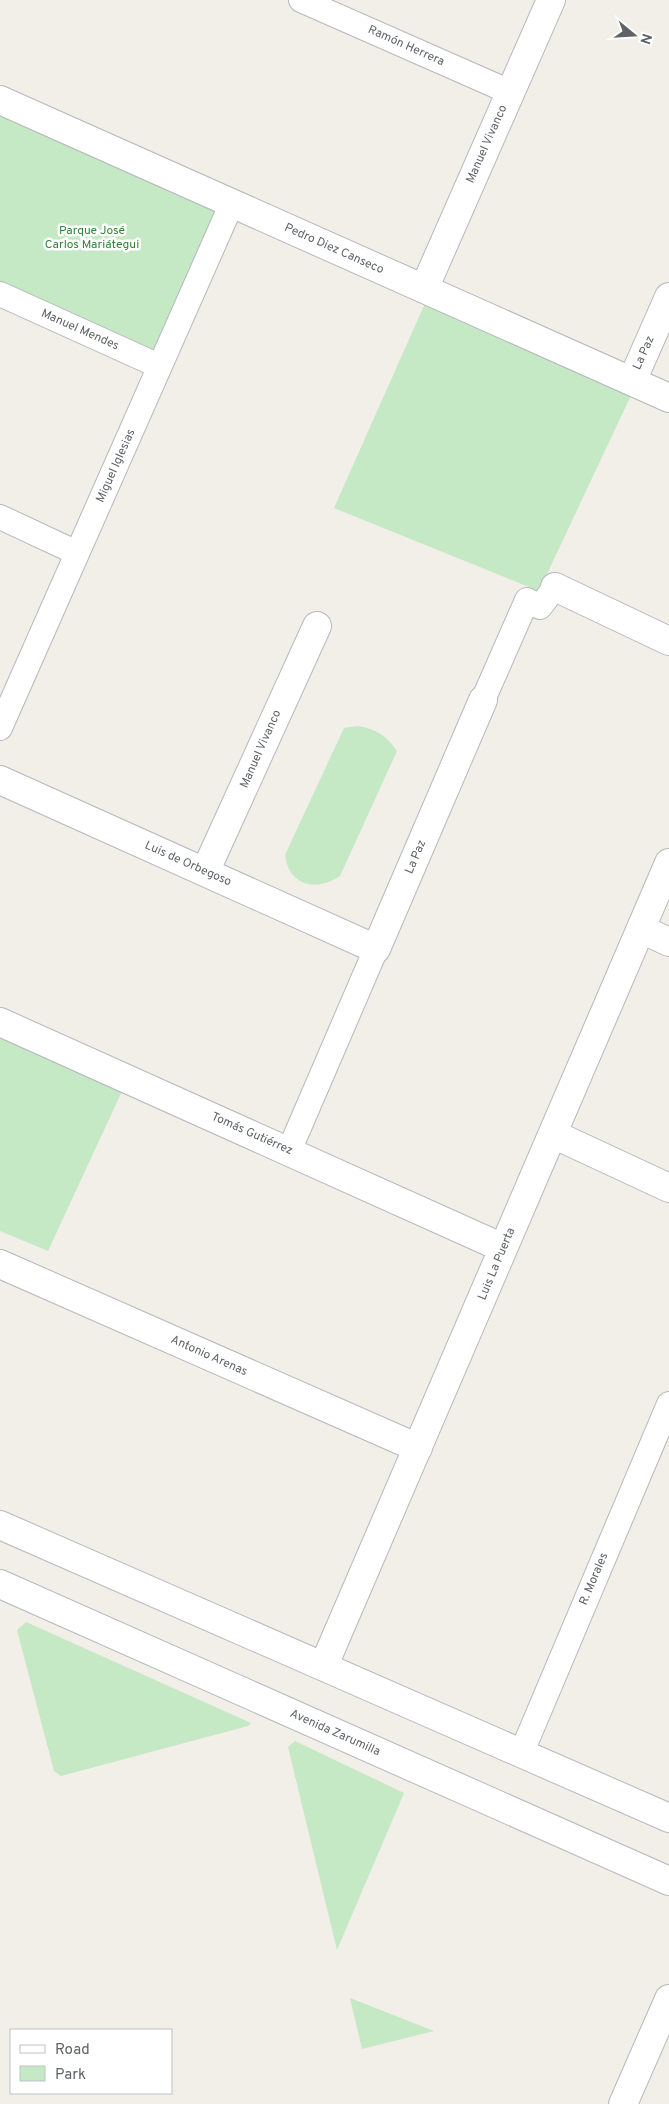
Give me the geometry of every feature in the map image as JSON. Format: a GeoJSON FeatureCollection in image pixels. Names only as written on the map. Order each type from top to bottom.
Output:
{"type":"FeatureCollection","features":[{"type":"Feature","properties":{"kind":"street","name":"Ramón Herrera"},"geometry":{"type":"LineString","coordinates":[[301,0],[510,92]]}},
{"type":"Feature","properties":{"kind":"street","name":"Manuel Vivanco"},"geometry":{"type":"LineString","coordinates":[[424,289],[551,0]]}},
{"type":"Feature","properties":{"kind":"street","name":"Pedro Diez Canseco"},"geometry":{"type":"LineString","coordinates":[[0,100],[669,398]]}},
{"type":"Feature","properties":{"kind":"street","name":"Miguel Iglesias"},"geometry":{"type":"LineString","coordinates":[[0,728],[232,203]]}},
{"type":"Feature","properties":{"kind":"street","name":"Manuel Mendes"},"geometry":{"type":"LineString","coordinates":[[0,294],[159,366]]}},
{"type":"Feature","properties":{"kind":"street","name":"La Paz"},"geometry":{"type":"LineString","coordinates":[[632,381],[669,296]]}},
{"type":"Feature","properties":{"kind":"street"},"geometry":{"type":"LineString","coordinates":[[0,517],[77,553]]}},
{"type":"Feature","properties":{"kind":"street","name":"La Paz"},"geometry":{"type":"LineString","coordinates":[[289,1151],[527,600],[540,606],[555,587]]}},
{"type":"Feature","properties":{"kind":"street"},"geometry":{"type":"LineString","coordinates":[[555,587],[669,641]]}},
{"type":"Feature","properties":{"kind":"street","name":"Manuel Vivanco"},"geometry":{"type":"LineString","coordinates":[[206,872],[317,626]]}},
{"type":"Feature","properties":{"kind":"street","name":"Luis de Orbegoso"},"geometry":{"type":"LineString","coordinates":[[0,780],[376,949]]}},
{"type":"Feature","properties":{"kind":"street","name":"Luis La Puerta"},"geometry":{"type":"LineString","coordinates":[[324,1665],[669,863]]}},
{"type":"Feature","properties":{"kind":"street"},"geometry":{"type":"LineString","coordinates":[[641,929],[669,942]]}},
{"type":"Feature","properties":{"kind":"street","name":"Tomás Gutiérrez"},"geometry":{"type":"LineString","coordinates":[[0,1022],[503,1248]]}},
{"type":"Feature","properties":{"kind":"street"},"geometry":{"type":"LineString","coordinates":[[553,1134],[669,1188]]}},
{"type":"Feature","properties":{"kind":"street","name":"Antonio Arenas"},"geometry":{"type":"LineString","coordinates":[[0,1264],[418,1448]]}},
{"type":"Feature","properties":{"kind":"street","name":"R. Morales"},"geometry":{"type":"LineString","coordinates":[[521,1754],[669,1404]]}},
{"type":"Feature","properties":{"kind":"street"},"geometry":{"type":"LineString","coordinates":[[0,1524],[669,1818]]}},
{"type":"Feature","properties":{"kind":"street","name":"Avenida Zarumilla"},"geometry":{"type":"LineString","coordinates":[[0,1584],[669,1881]]}},
{"type":"Feature","properties":{"kind":"street"},"geometry":{"type":"LineString","coordinates":[[623,2104],[669,1999]]}},
{"type":"Feature","properties":{"kind":"green space","name":"Parque José Carlos Mariátegui"},"geometry":{"type":"Polygon","coordinates":[[[0,100],[232,203],[159,366],[0,294],[0,100]]]}},
{"type":"Feature","properties":{"kind":"green space"},"geometry":{"type":"Polygon","coordinates":[[[427,299],[634,389],[539,591],[334,508],[427,299]]]}},
{"type":"Feature","properties":{"kind":"green space"},"geometry":{"type":"Polygon","coordinates":[[[358,726],[381,734],[397,751],[340,876],[322,884],[313,885],[305,883],[292,874],[285,855],[344,728],[358,726]]]}},
{"type":"Feature","properties":{"kind":"green space"},"geometry":{"type":"Polygon","coordinates":[[[0,1026],[124,1087],[48,1251],[0,1231],[0,1026]]]}},
{"type":"Feature","properties":{"kind":"green space"},"geometry":{"type":"Polygon","coordinates":[[[26,1622],[251,1723],[248,1726],[61,1776],[54,1771],[17,1630],[26,1622]]]}},
{"type":"Feature","properties":{"kind":"green space"},"geometry":{"type":"Polygon","coordinates":[[[295,1741],[404,1793],[337,1950],[288,1747],[295,1741]]]}},
{"type":"Feature","properties":{"kind":"green space"},"geometry":{"type":"Polygon","coordinates":[[[350,1998],[434,2031],[362,2049],[350,1998]]]}}]}
